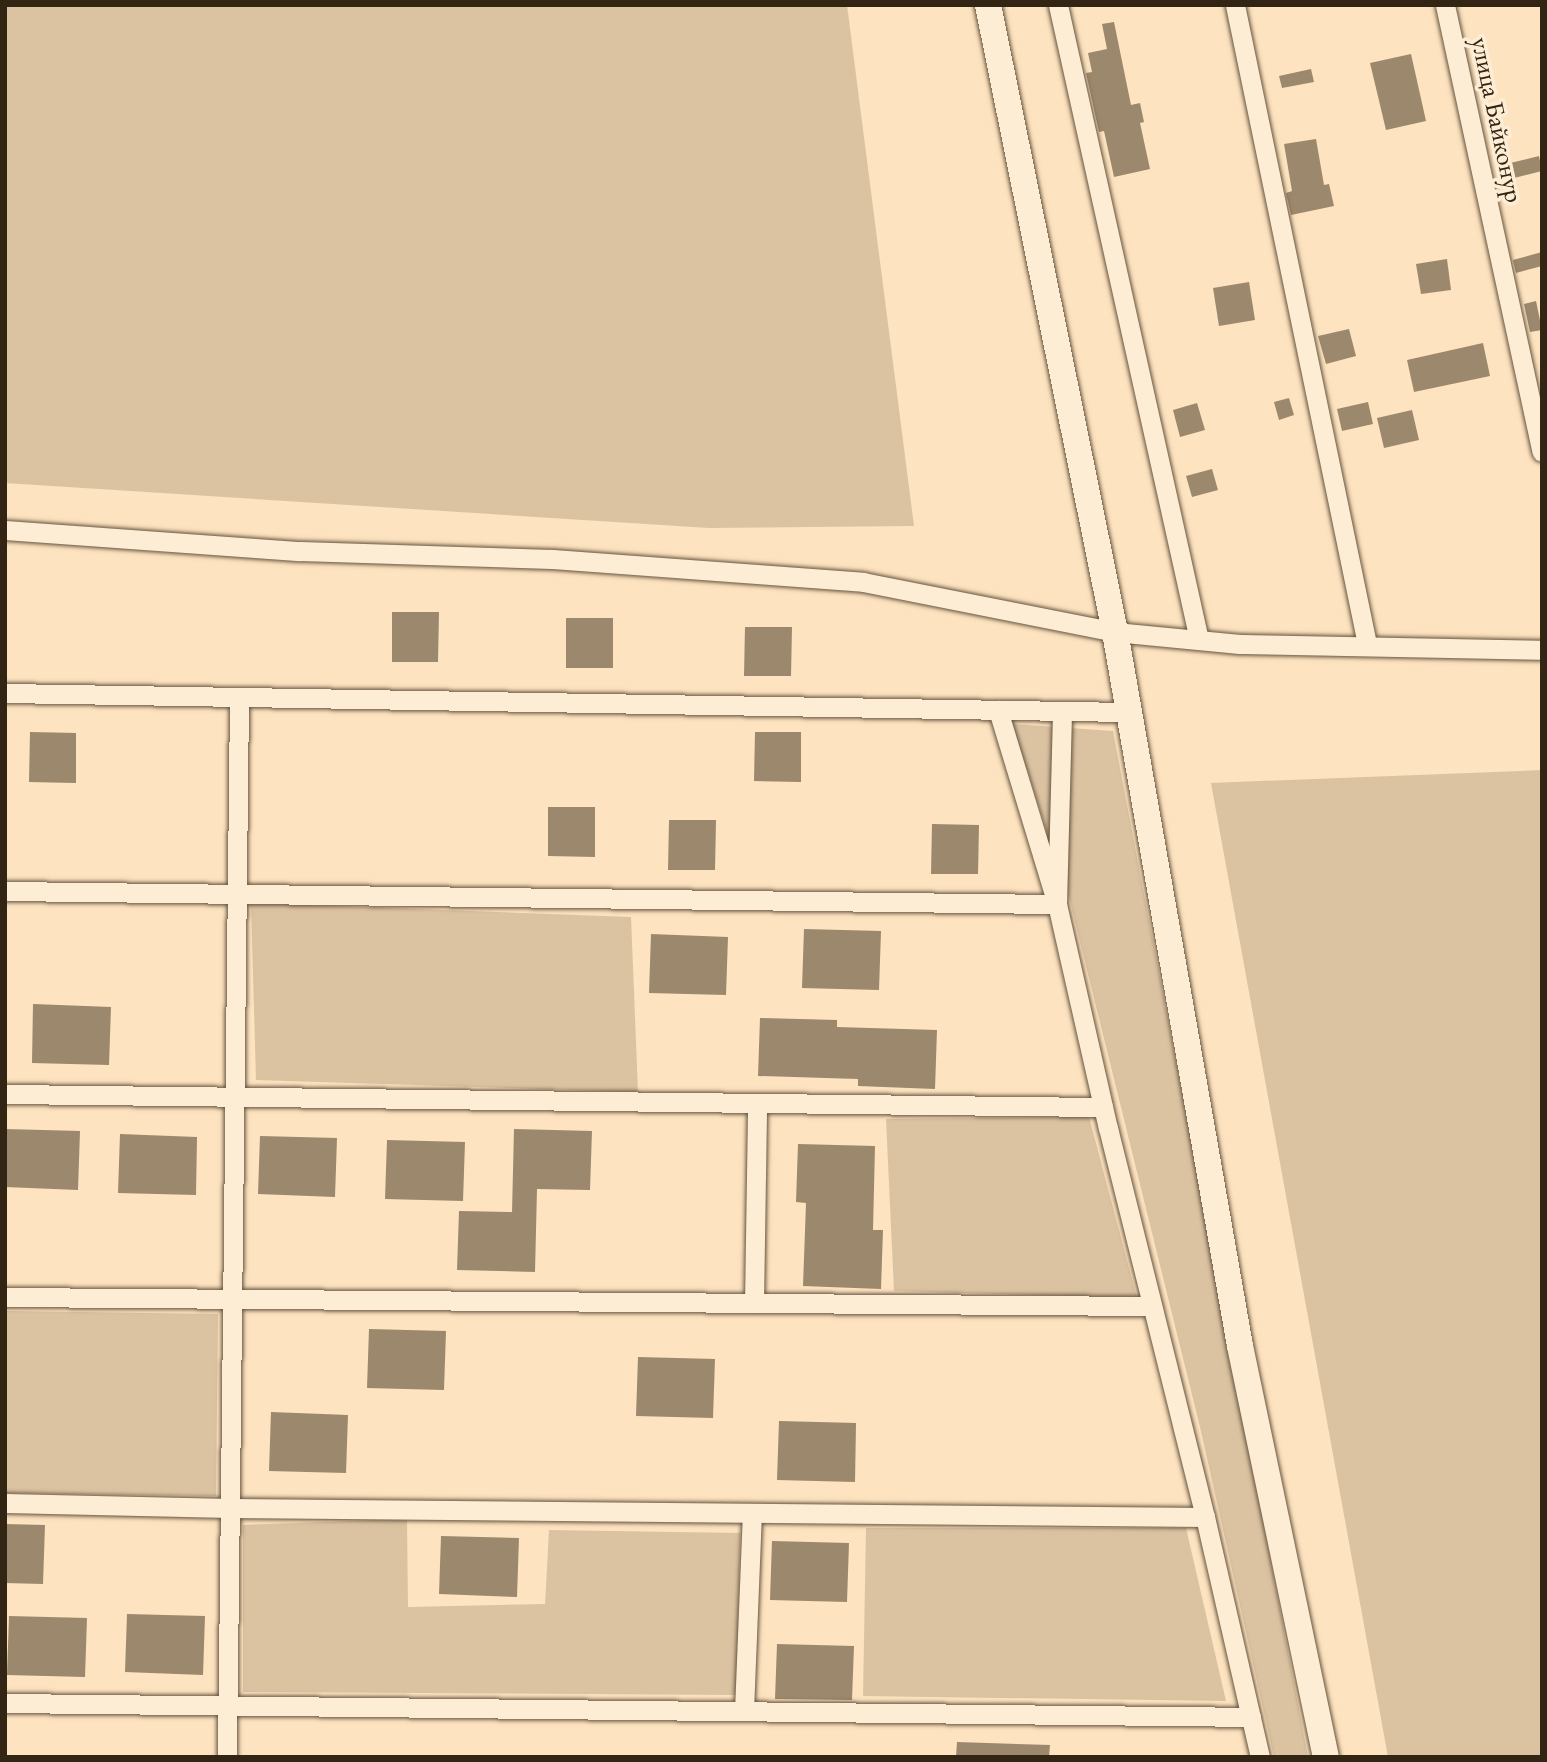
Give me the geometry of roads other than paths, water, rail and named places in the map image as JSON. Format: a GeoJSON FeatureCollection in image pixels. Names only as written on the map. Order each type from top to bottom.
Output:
{"type":"FeatureCollection","features":[{"type":"Feature","properties":{"kind":"main road"},"geometry":{"type":"LineString","coordinates":[[988,5],[1115,632],[1240,1346],[1326,1757]]}},
{"type":"Feature","properties":{"kind":"street"},"geometry":{"type":"LineString","coordinates":[[1058,5],[1199,640]]}},
{"type":"Feature","properties":{"kind":"street"},"geometry":{"type":"LineString","coordinates":[[1235,5],[1367,644]]}},
{"type":"Feature","properties":{"kind":"street","name":"улица Байконур"},"geometry":{"type":"LineString","coordinates":[[1445,5],[1541,440]]}},
{"type":"Feature","properties":{"kind":"street"},"geometry":{"type":"LineString","coordinates":[[5,530],[312,552],[552,558],[863,582],[1115,632],[1239,644],[1367,644],[1439,649],[1542,649]]}},
{"type":"Feature","properties":{"kind":"street"},"geometry":{"type":"LineString","coordinates":[[5,693],[1129,712]]}},
{"type":"Feature","properties":{"kind":"street"},"geometry":{"type":"LineString","coordinates":[[227,1757],[239,697]]}},
{"type":"Feature","properties":{"kind":"street"},"geometry":{"type":"LineString","coordinates":[[998,710],[1057,904],[1103,1107],[1205,1517],[1260,1757]]}},
{"type":"Feature","properties":{"kind":"street"},"geometry":{"type":"LineString","coordinates":[[1057,904],[1062,711]]}},
{"type":"Feature","properties":{"kind":"street"},"geometry":{"type":"LineString","coordinates":[[5,891],[1057,904]]}},
{"type":"Feature","properties":{"kind":"street"},"geometry":{"type":"LineString","coordinates":[[5,1094],[1103,1107]]}},
{"type":"Feature","properties":{"kind":"street"},"geometry":{"type":"LineString","coordinates":[[754,1303],[757,1103]]}},
{"type":"Feature","properties":{"kind":"street"},"geometry":{"type":"LineString","coordinates":[[5,1297],[1152,1306]]}},
{"type":"Feature","properties":{"kind":"street"},"geometry":{"type":"LineString","coordinates":[[5,1503],[230,1508],[1205,1517]]}},
{"type":"Feature","properties":{"kind":"street"},"geometry":{"type":"LineString","coordinates":[[744,1711],[752,1513]]}},
{"type":"Feature","properties":{"kind":"street"},"geometry":{"type":"LineString","coordinates":[[5,1703],[1251,1717]]}}]}
